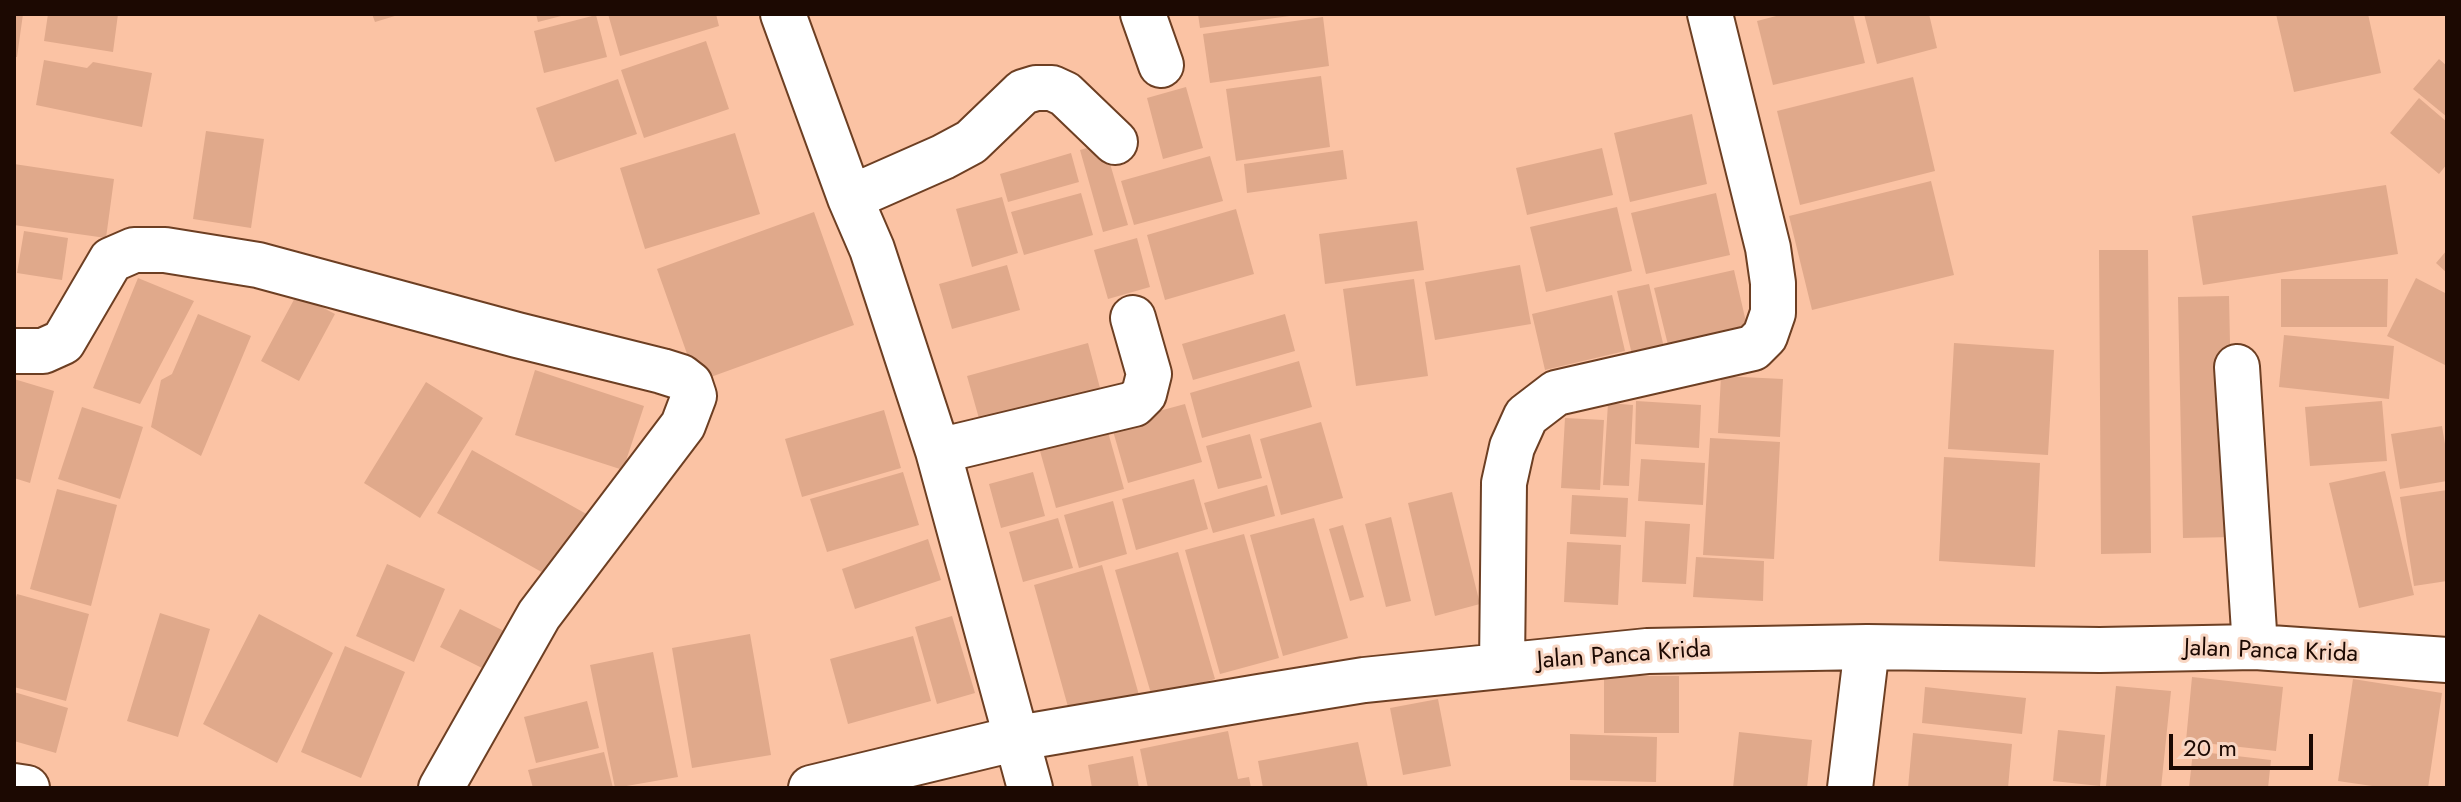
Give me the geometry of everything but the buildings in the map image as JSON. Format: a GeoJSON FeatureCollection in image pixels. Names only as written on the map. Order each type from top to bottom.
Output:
{"type":"FeatureCollection","features":[{"type":"Feature","properties":{"kind":"street"},"geometry":{"type":"LineString","coordinates":[[783,14],[850,198],[872,249],[938,451],[1030,788]]}},
{"type":"Feature","properties":{"kind":"street"},"geometry":{"type":"LineString","coordinates":[[1143,14],[1161,65]]}},
{"type":"Feature","properties":{"kind":"street"},"geometry":{"type":"LineString","coordinates":[[1502,666],[1504,483],[1512,447],[1526,416],[1556,393],[1753,348],[1765,336],[1773,313],[1768,248],[1710,14]]}},
{"type":"Feature","properties":{"kind":"street"},"geometry":{"type":"LineString","coordinates":[[850,198],[971,142],[1023,92],[1036,88],[1052,88],[1065,94],[1115,142]]}},
{"type":"Feature","properties":{"kind":"street"},"geometry":{"type":"LineString","coordinates":[[14,351],[43,351],[63,342],[111,260],[134,250],[165,250],[258,265],[662,371],[681,377],[690,384],[694,396],[683,425],[539,615],[441,788]]}},
{"type":"Feature","properties":{"kind":"street"},"geometry":{"type":"LineString","coordinates":[[938,451],[1134,404],[1144,394],[1149,374],[1133,318]]}},
{"type":"Feature","properties":{"kind":"street"},"geometry":{"type":"LineString","coordinates":[[2237,367],[2255,647]]}},
{"type":"Feature","properties":{"kind":"street"},"geometry":{"type":"LineString","coordinates":[[1850,788],[1867,647]]}},
{"type":"Feature","properties":{"kind":"street","name":"Jalan Panca Krida"},"geometry":{"type":"LineString","coordinates":[[811,788],[1018,738],[1364,680],[1647,651],[1867,647],[2100,650],[2255,647],[2447,660]]}},
{"type":"Feature","properties":{"kind":"street"},"geometry":{"type":"LineString","coordinates":[[14,786],[27,788]]}}]}
